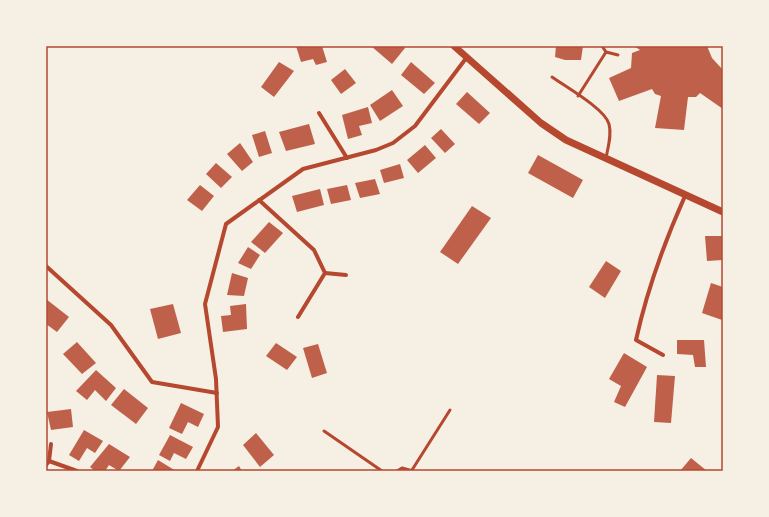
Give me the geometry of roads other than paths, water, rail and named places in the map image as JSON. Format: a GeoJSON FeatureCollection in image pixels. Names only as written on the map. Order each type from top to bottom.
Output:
{"type":"FeatureCollection","features":[{"type":"Feature","properties":{"kind":"street"},"geometry":{"type":"LineString","coordinates":[[454,46],[542,123],[566,140],[723,212]]}},
{"type":"Feature","properties":{"kind":"street"},"geometry":{"type":"LineString","coordinates":[[197,471],[218,427],[217,393],[205,304],[226,224],[303,169],[376,150],[393,142],[415,126],[467,58]]}},
{"type":"Feature","properties":{"kind":"street"},"geometry":{"type":"LineString","coordinates":[[319,112],[347,158]]}},
{"type":"Feature","properties":{"kind":"street"},"geometry":{"type":"LineString","coordinates":[[663,355],[636,340],[645,301],[665,240],[686,196]]}},
{"type":"Feature","properties":{"kind":"street"},"geometry":{"type":"LineString","coordinates":[[259,200],[314,250],[325,273]]}},
{"type":"Feature","properties":{"kind":"street"},"geometry":{"type":"LineString","coordinates":[[46,266],[111,325],[152,382],[217,393]]}},
{"type":"Feature","properties":{"kind":"street"},"geometry":{"type":"LineString","coordinates":[[325,273],[346,275]]}},
{"type":"Feature","properties":{"kind":"street"},"geometry":{"type":"LineString","coordinates":[[298,317],[325,273]]}},
{"type":"Feature","properties":{"kind":"street"},"geometry":{"type":"LineString","coordinates":[[46,465],[49,461],[51,444]]}},
{"type":"Feature","properties":{"kind":"street"},"geometry":{"type":"LineString","coordinates":[[49,461],[77,471]]}},
{"type":"Feature","properties":{"kind":"lane"},"geometry":{"type":"LineString","coordinates":[[602,46],[606,52],[618,55]]}},
{"type":"Feature","properties":{"kind":"lane"},"geometry":{"type":"LineString","coordinates":[[578,96],[606,52]]}},
{"type":"Feature","properties":{"kind":"lane"},"geometry":{"type":"LineString","coordinates":[[552,77],[603,114],[609,123],[610,135],[606,158]]}},
{"type":"Feature","properties":{"kind":"lane"},"geometry":{"type":"LineString","coordinates":[[397,471],[402,468],[412,471],[450,410]]}},
{"type":"Feature","properties":{"kind":"lane"},"geometry":{"type":"LineString","coordinates":[[324,431],[382,471]]}}]}
